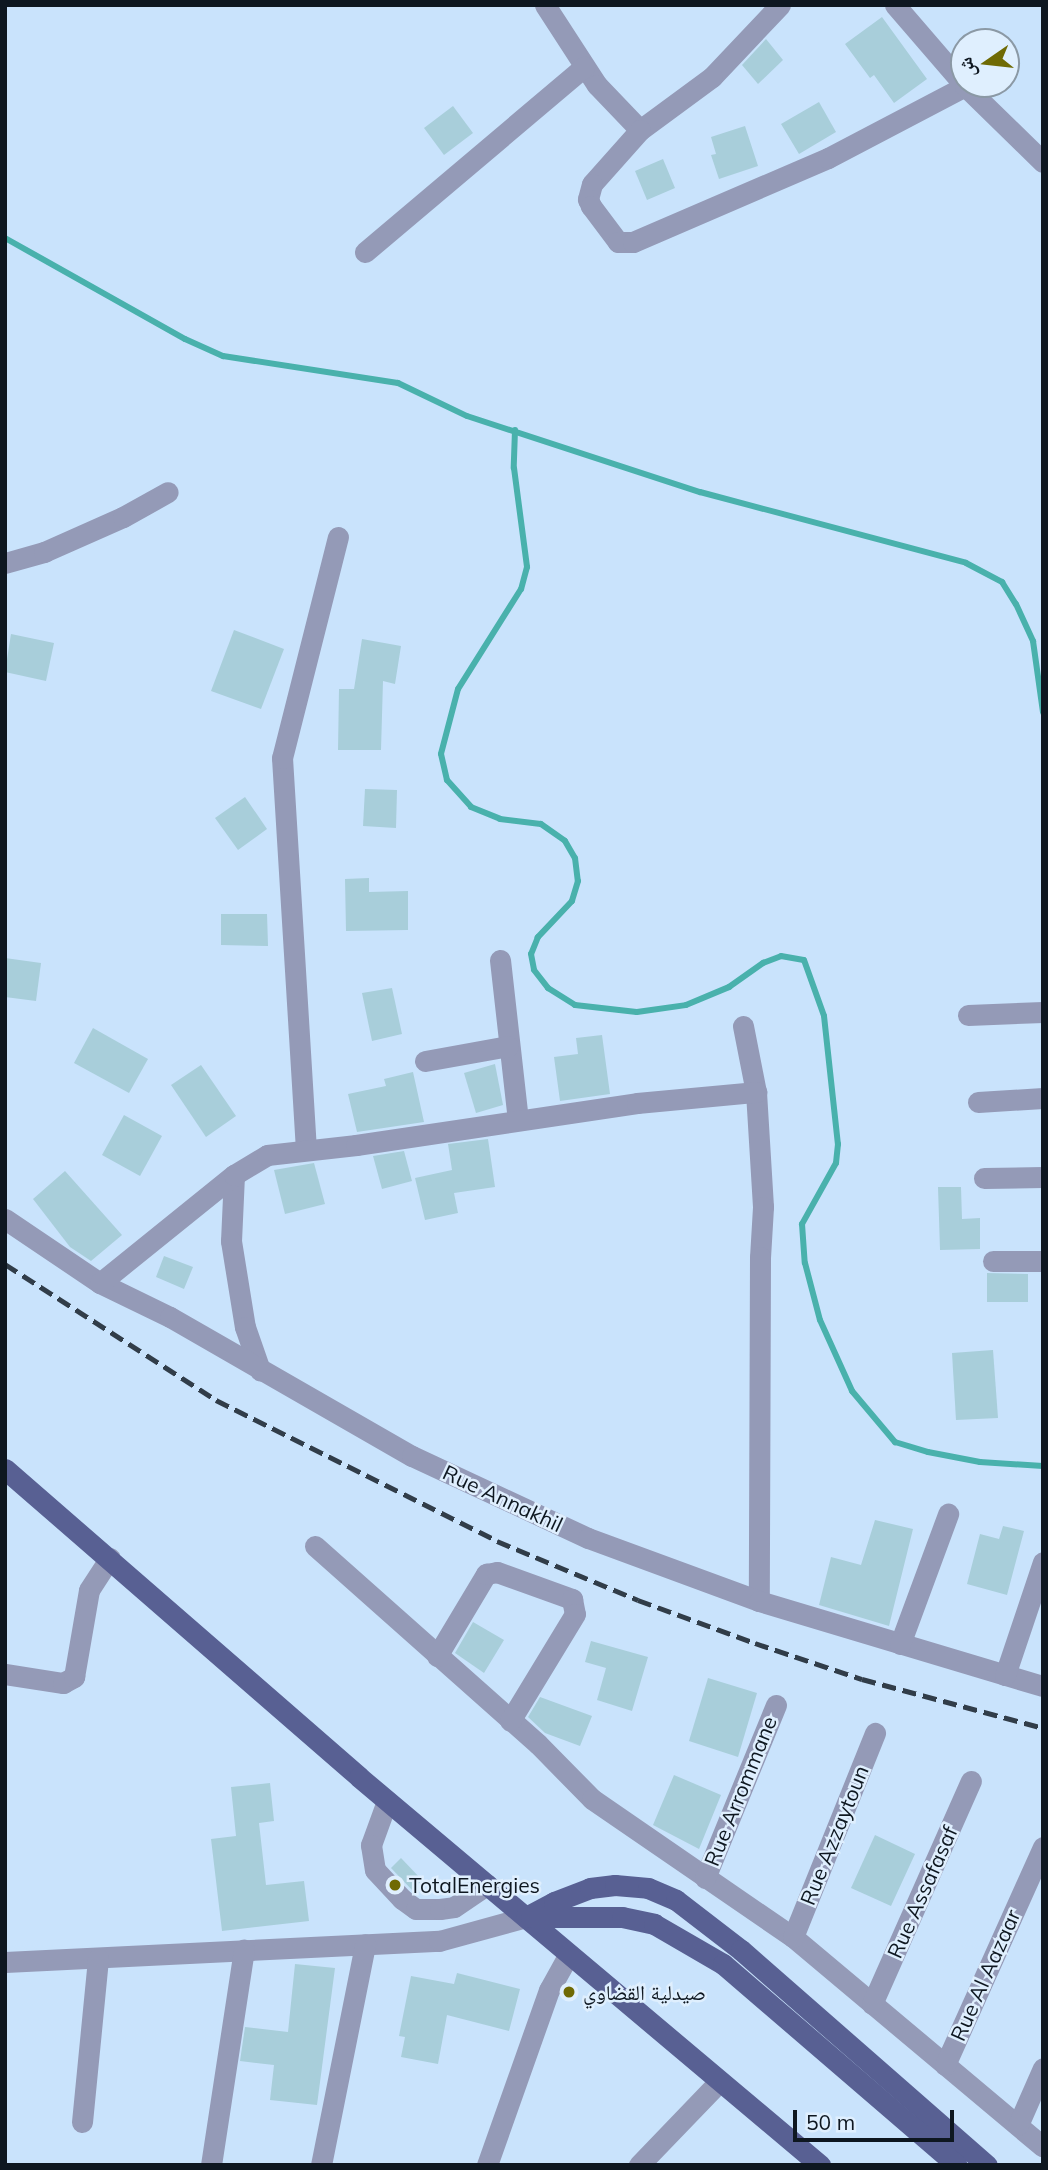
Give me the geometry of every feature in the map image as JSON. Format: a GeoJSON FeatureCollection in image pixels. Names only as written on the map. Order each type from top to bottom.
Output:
{"type":"FeatureCollection","features":[{"type":"Feature","properties":{"kind":"main road"},"geometry":{"type":"LineString","coordinates":[[5,1469],[387,1801],[820,2165]]}},
{"type":"Feature","properties":{"kind":"main road"},"geometry":{"type":"LineString","coordinates":[[526,1917],[554,1902],[590,1888],[615,1885],[648,1888],[676,1900],[741,1950],[987,2165]]}},
{"type":"Feature","properties":{"kind":"main road"},"geometry":{"type":"LineString","coordinates":[[526,1917],[622,1917],[654,1924],[723,1964],[957,2165]]}},
{"type":"Feature","properties":{"kind":"street"},"geometry":{"type":"LineString","coordinates":[[545,5],[584,67],[640,130]]}},
{"type":"Feature","properties":{"kind":"street"},"geometry":{"type":"LineString","coordinates":[[780,5],[712,77],[640,130],[589,192],[591,206],[618,242],[625,244],[828,158],[950,94]]}},
{"type":"Feature","properties":{"kind":"street"},"geometry":{"type":"LineString","coordinates":[[895,5],[950,69]]}},
{"type":"Feature","properties":{"kind":"street"},"geometry":{"type":"LineString","coordinates":[[365,252],[584,67]]}},
{"type":"Feature","properties":{"kind":"street"},"geometry":{"type":"LineString","coordinates":[[977,98],[1043,162]]}},
{"type":"Feature","properties":{"kind":"street"},"geometry":{"type":"LineString","coordinates":[[5,563],[44,552],[123,517],[168,492]]}},
{"type":"Feature","properties":{"kind":"street"},"geometry":{"type":"LineString","coordinates":[[306,1150],[282,758],[338,537]]}},
{"type":"Feature","properties":{"kind":"street"},"geometry":{"type":"LineString","coordinates":[[500,960],[518,1121]]}},
{"type":"Feature","properties":{"kind":"street"},"geometry":{"type":"LineString","coordinates":[[968,1015],[1043,1012]]}},
{"type":"Feature","properties":{"kind":"street"},"geometry":{"type":"LineString","coordinates":[[743,1026],[756,1092],[763,1207],[759,1601]]}},
{"type":"Feature","properties":{"kind":"street"},"geometry":{"type":"LineString","coordinates":[[425,1061],[509,1046]]}},
{"type":"Feature","properties":{"kind":"street"},"geometry":{"type":"LineString","coordinates":[[100,1283],[234,1175],[268,1155],[356,1145],[637,1102],[756,1092]]}},
{"type":"Feature","properties":{"kind":"street"},"geometry":{"type":"LineString","coordinates":[[978,1102],[1043,1098]]}},
{"type":"Feature","properties":{"kind":"street"},"geometry":{"type":"LineString","coordinates":[[234,1175],[231,1241],[245,1326],[260,1370]]}},
{"type":"Feature","properties":{"kind":"street"},"geometry":{"type":"LineString","coordinates":[[984,1178],[1043,1177]]}},
{"type":"Feature","properties":{"kind":"street","name":"Rue Annakhil"},"geometry":{"type":"LineString","coordinates":[[5,1219],[100,1283],[170,1317],[412,1456],[563,1526],[646,1561],[759,1601],[1043,1686]]}},
{"type":"Feature","properties":{"kind":"street"},"geometry":{"type":"LineString","coordinates":[[993,1261],[1043,1261]]}},
{"type":"Feature","properties":{"kind":"street"},"geometry":{"type":"LineString","coordinates":[[900,1644],[948,1514]]}},
{"type":"Feature","properties":{"kind":"street"},"geometry":{"type":"LineString","coordinates":[[315,1546],[538,1744],[592,1799],[793,1937],[1043,2147]]}},
{"type":"Feature","properties":{"kind":"street"},"geometry":{"type":"LineString","coordinates":[[5,1674],[63,1683],[74,1676],[89,1590],[110,1558]]}},
{"type":"Feature","properties":{"kind":"street"},"geometry":{"type":"LineString","coordinates":[[1005,1675],[1043,1562]]}},
{"type":"Feature","properties":{"kind":"street"},"geometry":{"type":"LineString","coordinates":[[437,1656],[486,1574],[497,1572],[572,1599],[575,1614],[510,1721]]}},
{"type":"Feature","properties":{"kind":"street","name":"Rue Arrommane"},"geometry":{"type":"LineString","coordinates":[[705,1878],[776,1705]]}},
{"type":"Feature","properties":{"kind":"street","name":"Rue Azzaytoun"},"geometry":{"type":"LineString","coordinates":[[793,1937],[875,1733]]}},
{"type":"Feature","properties":{"kind":"street","name":"Rue Assafasaf"},"geometry":{"type":"LineString","coordinates":[[872,2004],[971,1781]]}},
{"type":"Feature","properties":{"kind":"street"},"geometry":{"type":"LineString","coordinates":[[387,1801],[371,1845],[375,1870],[402,1899],[416,1909],[440,1909],[454,1906],[487,1885]]}},
{"type":"Feature","properties":{"kind":"street","name":"Rue Al Aazaar"},"geometry":{"type":"LineString","coordinates":[[945,2064],[1043,1847]]}},
{"type":"Feature","properties":{"kind":"street"},"geometry":{"type":"LineString","coordinates":[[440,1909],[455,1938]]}},
{"type":"Feature","properties":{"kind":"street"},"geometry":{"type":"LineString","coordinates":[[5,1962],[455,1938],[526,1917]]}},
{"type":"Feature","properties":{"kind":"street"},"geometry":{"type":"LineString","coordinates":[[321,2165],[365,1944]]}},
{"type":"Feature","properties":{"kind":"street"},"geometry":{"type":"LineString","coordinates":[[211,2165],[244,1950]]}},
{"type":"Feature","properties":{"kind":"street"},"geometry":{"type":"LineString","coordinates":[[487,2165],[549,1990],[569,1954]]}},
{"type":"Feature","properties":{"kind":"street"},"geometry":{"type":"LineString","coordinates":[[82,2122],[98,1959]]}},
{"type":"Feature","properties":{"kind":"street"},"geometry":{"type":"LineString","coordinates":[[1018,2125],[1043,2068]]}},
{"type":"Feature","properties":{"kind":"street"},"geometry":{"type":"LineString","coordinates":[[639,2165],[719,2082]]}},
{"type":"Feature","properties":{"kind":"building"},"geometry":{"type":"Polygon","coordinates":[[[882,17],[927,79],[894,103],[874,75],[870,78],[845,44],[882,17]]]}},
{"type":"Feature","properties":{"kind":"building"},"geometry":{"type":"Polygon","coordinates":[[[766,39],[783,60],[758,84],[742,65],[766,39]]]}},
{"type":"Feature","properties":{"kind":"building"},"geometry":{"type":"Polygon","coordinates":[[[819,102],[836,132],[799,154],[781,124],[819,102]]]}},
{"type":"Feature","properties":{"kind":"building"},"geometry":{"type":"Polygon","coordinates":[[[453,106],[473,133],[444,155],[424,128],[453,106]]]}},
{"type":"Feature","properties":{"kind":"building"},"geometry":{"type":"Polygon","coordinates":[[[745,126],[758,166],[719,179],[711,155],[716,154],[711,137],[745,126]]]}},
{"type":"Feature","properties":{"kind":"building"},"geometry":{"type":"Polygon","coordinates":[[[663,159],[675,188],[647,200],[635,171],[663,159]]]}},
{"type":"Feature","properties":{"kind":"building"},"geometry":{"type":"Polygon","coordinates":[[[234,630],[284,649],[261,709],[211,691],[234,630]]]}},
{"type":"Feature","properties":{"kind":"building"},"geometry":{"type":"Polygon","coordinates":[[[11,634],[54,643],[46,681],[5,672],[11,634]]]}},
{"type":"Feature","properties":{"kind":"building"},"geometry":{"type":"Polygon","coordinates":[[[362,639],[401,646],[395,684],[383,681],[381,750],[338,750],[339,689],[354,689],[362,639]]]}},
{"type":"Feature","properties":{"kind":"building"},"geometry":{"type":"Polygon","coordinates":[[[365,789],[397,790],[396,828],[363,826],[365,789]]]}},
{"type":"Feature","properties":{"kind":"building"},"geometry":{"type":"Polygon","coordinates":[[[245,797],[267,829],[238,850],[215,818],[245,797]]]}},
{"type":"Feature","properties":{"kind":"building"},"geometry":{"type":"Polygon","coordinates":[[[369,878],[369,892],[408,891],[408,930],[346,931],[345,879],[369,878]]]}},
{"type":"Feature","properties":{"kind":"building"},"geometry":{"type":"Polygon","coordinates":[[[221,914],[267,914],[268,946],[221,945],[221,914]]]}},
{"type":"Feature","properties":{"kind":"building"},"geometry":{"type":"Polygon","coordinates":[[[5,958],[41,963],[36,1001],[5,997],[5,958]]]}},
{"type":"Feature","properties":{"kind":"building"},"geometry":{"type":"Polygon","coordinates":[[[392,988],[402,1034],[372,1041],[362,993],[392,988]]]}},
{"type":"Feature","properties":{"kind":"building"},"geometry":{"type":"Polygon","coordinates":[[[93,1028],[148,1059],[129,1093],[74,1063],[93,1028]]]}},
{"type":"Feature","properties":{"kind":"building"},"geometry":{"type":"Polygon","coordinates":[[[602,1035],[610,1094],[560,1101],[554,1057],[578,1054],[576,1038],[602,1035]]]}},
{"type":"Feature","properties":{"kind":"building"},"geometry":{"type":"Polygon","coordinates":[[[495,1064],[503,1105],[476,1113],[464,1073],[495,1064]]]}},
{"type":"Feature","properties":{"kind":"building"},"geometry":{"type":"Polygon","coordinates":[[[201,1065],[236,1116],[206,1137],[171,1085],[201,1065]]]}},
{"type":"Feature","properties":{"kind":"building"},"geometry":{"type":"Polygon","coordinates":[[[413,1072],[424,1122],[357,1132],[348,1094],[386,1086],[384,1079],[413,1072]]]}},
{"type":"Feature","properties":{"kind":"building"},"geometry":{"type":"Polygon","coordinates":[[[124,1115],[162,1136],[140,1176],[102,1155],[124,1115]]]}},
{"type":"Feature","properties":{"kind":"building"},"geometry":{"type":"Polygon","coordinates":[[[488,1139],[495,1187],[454,1193],[458,1213],[425,1220],[415,1178],[452,1170],[448,1144],[488,1139]]]}},
{"type":"Feature","properties":{"kind":"building"},"geometry":{"type":"Polygon","coordinates":[[[404,1151],[412,1181],[382,1189],[373,1156],[404,1151]]]}},
{"type":"Feature","properties":{"kind":"building"},"geometry":{"type":"Polygon","coordinates":[[[314,1163],[325,1204],[285,1214],[274,1170],[314,1163]]]}},
{"type":"Feature","properties":{"kind":"building"},"geometry":{"type":"Polygon","coordinates":[[[65,1171],[122,1235],[91,1261],[70,1247],[33,1199],[65,1171]]]}},
{"type":"Feature","properties":{"kind":"building"},"geometry":{"type":"Polygon","coordinates":[[[938,1187],[961,1187],[962,1219],[980,1218],[980,1249],[940,1250],[938,1187]]]}},
{"type":"Feature","properties":{"kind":"building"},"geometry":{"type":"Polygon","coordinates":[[[164,1256],[193,1267],[184,1289],[156,1277],[164,1256]]]}},
{"type":"Feature","properties":{"kind":"building"},"geometry":{"type":"Polygon","coordinates":[[[987,1273],[1028,1274],[1028,1302],[987,1302],[987,1273]]]}},
{"type":"Feature","properties":{"kind":"building"},"geometry":{"type":"Polygon","coordinates":[[[993,1350],[998,1418],[956,1420],[952,1353],[993,1350]]]}},
{"type":"Feature","properties":{"kind":"building"},"geometry":{"type":"Polygon","coordinates":[[[875,1520],[913,1529],[889,1626],[819,1605],[831,1557],[861,1565],[875,1520]]]}},
{"type":"Feature","properties":{"kind":"building"},"geometry":{"type":"Polygon","coordinates":[[[1003,1526],[1024,1531],[1007,1595],[967,1584],[980,1534],[999,1539],[1003,1526]]]}},
{"type":"Feature","properties":{"kind":"building"},"geometry":{"type":"Polygon","coordinates":[[[473,1622],[504,1640],[484,1673],[455,1653],[473,1622]]]}},
{"type":"Feature","properties":{"kind":"building"},"geometry":{"type":"Polygon","coordinates":[[[591,1641],[648,1657],[632,1711],[597,1700],[606,1668],[585,1662],[591,1641]]]}},
{"type":"Feature","properties":{"kind":"building"},"geometry":{"type":"Polygon","coordinates":[[[708,1678],[757,1693],[738,1757],[689,1741],[708,1678]]]}},
{"type":"Feature","properties":{"kind":"building"},"geometry":{"type":"Polygon","coordinates":[[[540,1697],[592,1716],[580,1746],[545,1733],[528,1717],[540,1697]]]}},
{"type":"Feature","properties":{"kind":"building"},"geometry":{"type":"Polygon","coordinates":[[[674,1775],[721,1795],[699,1849],[653,1825],[674,1775]]]}},
{"type":"Feature","properties":{"kind":"building"},"geometry":{"type":"Polygon","coordinates":[[[270,1783],[274,1821],[259,1823],[266,1885],[304,1881],[309,1921],[222,1931],[211,1839],[236,1836],[231,1787],[270,1783]]]}},
{"type":"Feature","properties":{"kind":"building"},"geometry":{"type":"Polygon","coordinates":[[[875,1835],[915,1854],[891,1906],[851,1888],[875,1835]]]}},
{"type":"Feature","properties":{"kind":"building"},"geometry":{"type":"Polygon","coordinates":[[[401,1858],[422,1880],[412,1890],[391,1868],[401,1858]]]}},
{"type":"Feature","properties":{"kind":"building"},"geometry":{"type":"Polygon","coordinates":[[[295,1964],[335,1968],[317,2105],[270,2100],[274,2065],[240,2061],[245,2027],[288,2032],[295,1964]]]}},
{"type":"Feature","properties":{"kind":"building"},"geometry":{"type":"Polygon","coordinates":[[[457,1973],[520,1989],[509,2031],[447,2015],[438,2064],[401,2057],[405,2037],[399,2036],[411,1976],[454,1984],[457,1973]]]}},
{"type":"Feature","properties":{"kind":"waterway"},"geometry":{"type":"LineString","coordinates":[[5,238],[185,339],[223,356],[398,383],[467,416],[700,492],[966,563],[1002,582],[1016,604],[1033,641],[1043,712]]}},
{"type":"Feature","properties":{"kind":"waterway"},"geometry":{"type":"LineString","coordinates":[[515,430],[514,468],[527,567],[521,589],[458,689],[441,754],[447,780],[471,807],[500,819],[541,824],[565,841],[575,858],[578,881],[572,901],[538,937],[531,954],[534,970],[548,988],[575,1005],[637,1012],[686,1005],[729,987],[763,963],[781,956],[804,960],[824,1016],[838,1144],[836,1163],[802,1224],[805,1263],[820,1320],[852,1391],[895,1442],[928,1452],[980,1462],[1043,1466]]}},
{"type":"Feature","properties":{"kind":"railway"},"geometry":{"type":"LineString","coordinates":[[5,1264],[216,1400],[497,1541],[638,1600],[755,1643],[862,1679],[1043,1728]]}},
{"type":"Feature","properties":{"kind":"place","name":"TotalEnergies"},"geometry":{"type":"Point","coordinates":[395,1885]}},
{"type":"Feature","properties":{"kind":"place","name":"صيدلية القضاوي"},"geometry":{"type":"Point","coordinates":[569,1992]}}]}
